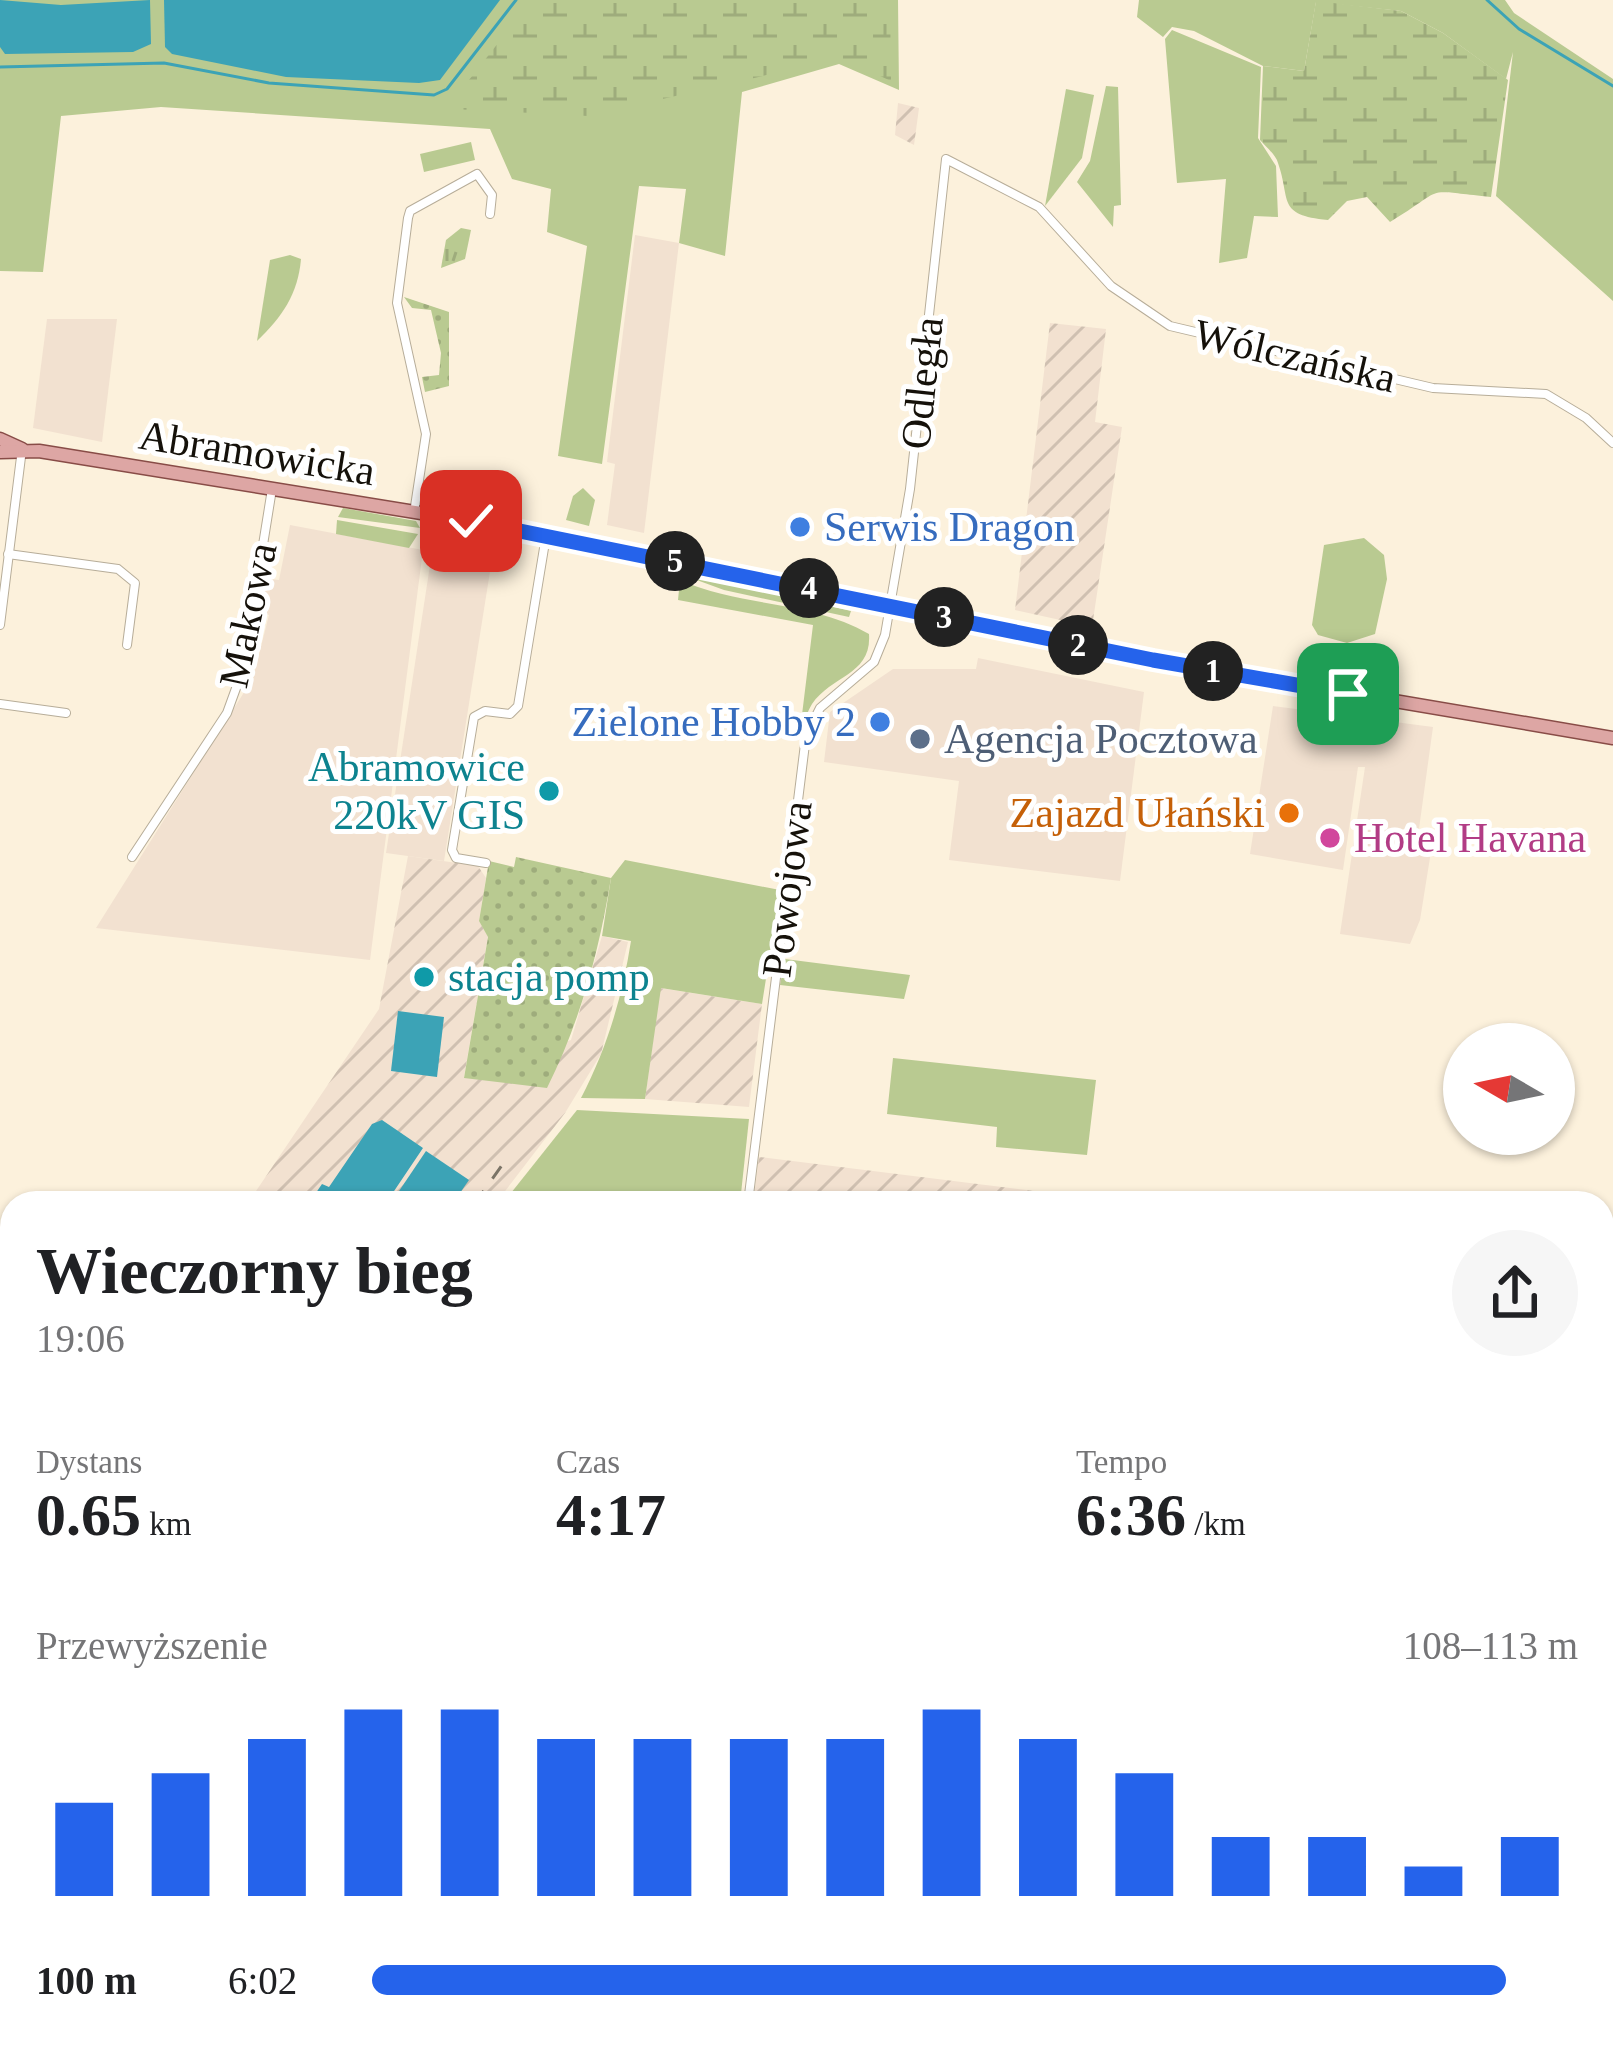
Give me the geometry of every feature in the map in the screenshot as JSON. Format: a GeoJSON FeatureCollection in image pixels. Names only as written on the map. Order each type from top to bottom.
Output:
{"type":"FeatureCollection","features":[{"type":"Feature","properties":{"kind":"main road","name":"Abramowicka"},"geometry":{"type":"LineString","coordinates":[[0,439],[22,449],[546,536],[1204,670],[1613,737]]}},
{"type":"Feature","properties":{"kind":"main road","name":"Abramowicka"},"geometry":{"type":"LineString","coordinates":[[0,452],[22,449]]}},
{"type":"Feature","properties":{"kind":"street","name":"Wólczańska"},"geometry":{"type":"LineString","coordinates":[[946,159],[1039,207],[1111,286],[1170,326],[1433,388],[1546,394],[1613,443]]}},
{"type":"Feature","properties":{"kind":"street","name":"Odległa"},"geometry":{"type":"LineString","coordinates":[[892,606],[946,159]]}},
{"type":"Feature","properties":{"kind":"street"},"geometry":{"type":"LineString","coordinates":[[414,513],[426,426],[397,303],[410,211],[477,174],[492,195],[490,214]]}},
{"type":"Feature","properties":{"kind":"street"},"geometry":{"type":"LineString","coordinates":[[0,625],[22,449]]}},
{"type":"Feature","properties":{"kind":"street","name":"Makowa"},"geometry":{"type":"LineString","coordinates":[[133,856],[226,713],[243,669],[272,489]]}},
{"type":"Feature","properties":{"kind":"street"},"geometry":{"type":"LineString","coordinates":[[486,863],[456,858],[452,850],[474,717],[479,711],[510,714],[518,706],[546,536]]}},
{"type":"Feature","properties":{"kind":"street"},"geometry":{"type":"LineString","coordinates":[[8,554],[118,569],[135,583],[127,646]]}},
{"type":"Feature","properties":{"kind":"street","name":"Powojowa"},"geometry":{"type":"LineString","coordinates":[[750,1191],[807,731],[820,707],[874,662],[892,606]]}},
{"type":"Feature","properties":{"kind":"street"},"geometry":{"type":"LineString","coordinates":[[0,704],[66,713]]}},
{"type":"Feature","properties":{"kind":"shaded area"},"geometry":{"type":"Polygon","coordinates":[[[898,103],[919,108],[914,145],[895,135],[898,103]]]}},
{"type":"Feature","properties":{"kind":"shaded area"},"geometry":{"type":"Polygon","coordinates":[[[635,235],[679,243],[644,533],[607,525],[615,464],[607,462],[635,235]]]}},
{"type":"Feature","properties":{"kind":"shaded area"},"geometry":{"type":"Polygon","coordinates":[[[47,319],[117,319],[102,442],[33,428],[47,319]]]}},
{"type":"Feature","properties":{"kind":"shaded area"},"geometry":{"type":"Polygon","coordinates":[[[1050,323],[1106,329],[1095,422],[1122,427],[1092,627],[1015,610],[1050,323]]]}},
{"type":"Feature","properties":{"kind":"shaded area"},"geometry":{"type":"Polygon","coordinates":[[[290,525],[423,550],[370,960],[96,928],[253,678],[269,615],[257,611],[263,578],[279,580],[290,525]]]}},
{"type":"Feature","properties":{"kind":"shaded area"},"geometry":{"type":"Polygon","coordinates":[[[432,552],[492,559],[444,861],[386,853],[432,552]]]}},
{"type":"Feature","properties":{"kind":"shaded area"},"geometry":{"type":"Polygon","coordinates":[[[978,658],[1144,692],[1120,881],[949,860],[959,781],[824,762],[830,712],[893,669],[976,669],[978,658]]]}},
{"type":"Feature","properties":{"kind":"shaded area"},"geometry":{"type":"Polygon","coordinates":[[[1273,706],[1433,727],[1418,836],[1433,839],[1420,920],[1410,944],[1340,934],[1365,767],[1358,767],[1343,870],[1250,854],[1273,706]]]}},
{"type":"Feature","properties":{"kind":"shaded area"},"geometry":{"type":"Polygon","coordinates":[[[408,856],[478,866],[486,878],[479,921],[488,936],[464,1077],[571,1040],[602,936],[628,942],[601,1054],[565,1113],[505,1191],[256,1191],[379,1009],[408,856]]]}},
{"type":"Feature","properties":{"kind":"shaded area"},"geometry":{"type":"Polygon","coordinates":[[[660,988],[762,1004],[749,1107],[645,1099],[660,988]]]}},
{"type":"Feature","properties":{"kind":"shaded area"},"geometry":{"type":"Polygon","coordinates":[[[759,1157],[1034,1191],[755,1191],[759,1157]]]}},
{"type":"Feature","properties":{"kind":"green space"},"geometry":{"type":"Polygon","coordinates":[[[0,0],[898,0],[899,90],[839,64],[742,92],[725,256],[679,243],[686,189],[639,186],[602,464],[558,456],[587,246],[547,232],[551,189],[512,179],[490,129],[161,107],[61,116],[43,272],[0,271],[0,0]]]}},
{"type":"Feature","properties":{"kind":"green space"},"geometry":{"type":"Polygon","coordinates":[[[532,0],[890,0],[891,81],[841,58],[588,116],[453,109],[454,99],[532,0]]]}},
{"type":"Feature","properties":{"kind":"green space"},"geometry":{"type":"Polygon","coordinates":[[[1139,0],[1505,0],[1514,13],[1613,79],[1613,301],[1496,196],[1513,52],[1506,79],[1443,33],[1401,11],[1316,2],[1304,71],[1263,66],[1194,31],[1172,27],[1163,37],[1137,17],[1139,0]]]}},
{"type":"Feature","properties":{"kind":"green space"},"geometry":{"type":"Polygon","coordinates":[[[1316,1],[1401,11],[1443,33],[1508,80],[1491,197],[1436,193],[1390,222],[1367,197],[1347,201],[1328,220],[1293,210],[1277,160],[1260,140],[1263,66],[1304,71],[1316,1]]]}},
{"type":"Feature","properties":{"kind":"green space"},"geometry":{"type":"Polygon","coordinates":[[[1172,30],[1261,67],[1258,138],[1276,166],[1278,217],[1254,216],[1247,258],[1219,263],[1226,179],[1177,183],[1165,39],[1172,30]]]}},
{"type":"Feature","properties":{"kind":"green space"},"geometry":{"type":"Polygon","coordinates":[[[1106,86],[1118,87],[1121,205],[1114,206],[1113,227],[1077,182],[1090,161],[1106,86]]]}},
{"type":"Feature","properties":{"kind":"green space"},"geometry":{"type":"Polygon","coordinates":[[[1066,89],[1094,95],[1082,158],[1045,206],[1066,89]]]}},
{"type":"Feature","properties":{"kind":"green space"},"geometry":{"type":"Polygon","coordinates":[[[471,142],[475,160],[424,172],[420,154],[471,142]]]}},
{"type":"Feature","properties":{"kind":"green space"},"geometry":{"type":"Polygon","coordinates":[[[461,228],[471,230],[465,259],[441,268],[446,240],[461,228]]]}},
{"type":"Feature","properties":{"kind":"green space"},"geometry":{"type":"Polygon","coordinates":[[[290,255],[301,259],[292,294],[257,341],[270,260],[290,255]]]}},
{"type":"Feature","properties":{"kind":"green space"},"geometry":{"type":"Polygon","coordinates":[[[404,297],[449,312],[449,386],[425,392],[422,377],[439,375],[441,353],[431,310],[412,308],[404,297]]]}},
{"type":"Feature","properties":{"kind":"green space"},"geometry":{"type":"Polygon","coordinates":[[[583,488],[595,500],[589,526],[566,520],[573,496],[583,488]]]}},
{"type":"Feature","properties":{"kind":"green space"},"geometry":{"type":"Polygon","coordinates":[[[343,508],[416,521],[420,528],[338,517],[343,508]]]}},
{"type":"Feature","properties":{"kind":"green space"},"geometry":{"type":"Polygon","coordinates":[[[337,520],[418,534],[409,548],[336,534],[337,520]]]}},
{"type":"Feature","properties":{"kind":"green space"},"geometry":{"type":"Polygon","coordinates":[[[1364,538],[1384,555],[1387,579],[1375,634],[1347,643],[1318,635],[1312,625],[1324,545],[1364,538]]]}},
{"type":"Feature","properties":{"kind":"green space"},"geometry":{"type":"Polygon","coordinates":[[[683,575],[851,611],[849,617],[724,590],[683,575]]]}},
{"type":"Feature","properties":{"kind":"green space"},"geometry":{"type":"Polygon","coordinates":[[[680,580],[847,623],[869,634],[868,648],[858,667],[820,694],[800,731],[813,625],[678,600],[680,580]]]}},
{"type":"Feature","properties":{"kind":"green space"},"geometry":{"type":"Polygon","coordinates":[[[516,857],[611,878],[587,986],[547,1088],[464,1078],[488,937],[479,921],[489,861],[514,867],[516,857]]]}},
{"type":"Feature","properties":{"kind":"green space"},"geometry":{"type":"Polygon","coordinates":[[[625,860],[780,890],[762,1004],[661,988],[645,1099],[581,1098],[606,1041],[631,941],[602,936],[611,878],[625,860]]]}},
{"type":"Feature","properties":{"kind":"green space"},"geometry":{"type":"Polygon","coordinates":[[[785,959],[910,975],[904,999],[780,985],[785,959]]]}},
{"type":"Feature","properties":{"kind":"green space"},"geometry":{"type":"Polygon","coordinates":[[[893,1058],[1096,1080],[1087,1155],[996,1147],[997,1127],[887,1114],[893,1058]]]}},
{"type":"Feature","properties":{"kind":"green space"},"geometry":{"type":"Polygon","coordinates":[[[577,1110],[749,1119],[741,1191],[513,1191],[577,1110]]]}},
{"type":"Feature","properties":{"kind":"water"},"geometry":{"type":"Polygon","coordinates":[[[0,0],[61,5],[150,0],[151,44],[133,52],[5,54],[0,47],[0,0]]]}},
{"type":"Feature","properties":{"kind":"water"},"geometry":{"type":"Polygon","coordinates":[[[164,0],[500,0],[440,80],[419,83],[286,77],[172,54],[165,47],[164,0]]]}},
{"type":"Feature","properties":{"kind":"water"},"geometry":{"type":"Polygon","coordinates":[[[398,1011],[444,1017],[437,1077],[391,1071],[398,1011]]]}},
{"type":"Feature","properties":{"kind":"water"},"geometry":{"type":"Polygon","coordinates":[[[382,1120],[423,1148],[394,1191],[317,1191],[322,1184],[329,1187],[372,1124],[382,1120]]]}},
{"type":"Feature","properties":{"kind":"water"},"geometry":{"type":"Polygon","coordinates":[[[426,1151],[469,1180],[461,1191],[399,1191],[426,1151]]]}},
{"type":"Feature","properties":{"kind":"waterway"},"geometry":{"type":"LineString","coordinates":[[0,67],[164,63],[269,83],[434,95],[447,89],[516,0]]}},
{"type":"Feature","properties":{"kind":"waterway"},"geometry":{"type":"LineString","coordinates":[[1487,0],[1519,29],[1613,86]]}},
{"type":"Feature","properties":{"kind":"railway"},"geometry":{"type":"LineString","coordinates":[[484,1191],[505,1161]]}},
{"type":"Feature","properties":{"kind":"place","name":"Serwis Dragon"},"geometry":{"type":"Point","coordinates":[800,527]}},
{"type":"Feature","properties":{"kind":"place","name":"Zielone Hobby 2"},"geometry":{"type":"Point","coordinates":[880,722]}},
{"type":"Feature","properties":{"kind":"place","name":"Agencja Pocztowa"},"geometry":{"type":"Point","coordinates":[920,739]}},
{"type":"Feature","properties":{"kind":"place","name":"Abramowice 220kV GIS"},"geometry":{"type":"Point","coordinates":[549,791]}},
{"type":"Feature","properties":{"kind":"place","name":"Zajazd Ułański"},"geometry":{"type":"Point","coordinates":[1289,813]}},
{"type":"Feature","properties":{"kind":"place","name":"Hotel Havana"},"geometry":{"type":"Point","coordinates":[1330,838]}},
{"type":"Feature","properties":{"kind":"place","name":"stacja pomp"},"geometry":{"type":"Point","coordinates":[424,977]}},
{"type":"Feature","properties":{"kind":"route"},"geometry":{"type":"LineString","coordinates":[[471,521],[1153,660],[1348,694]]}}]}
